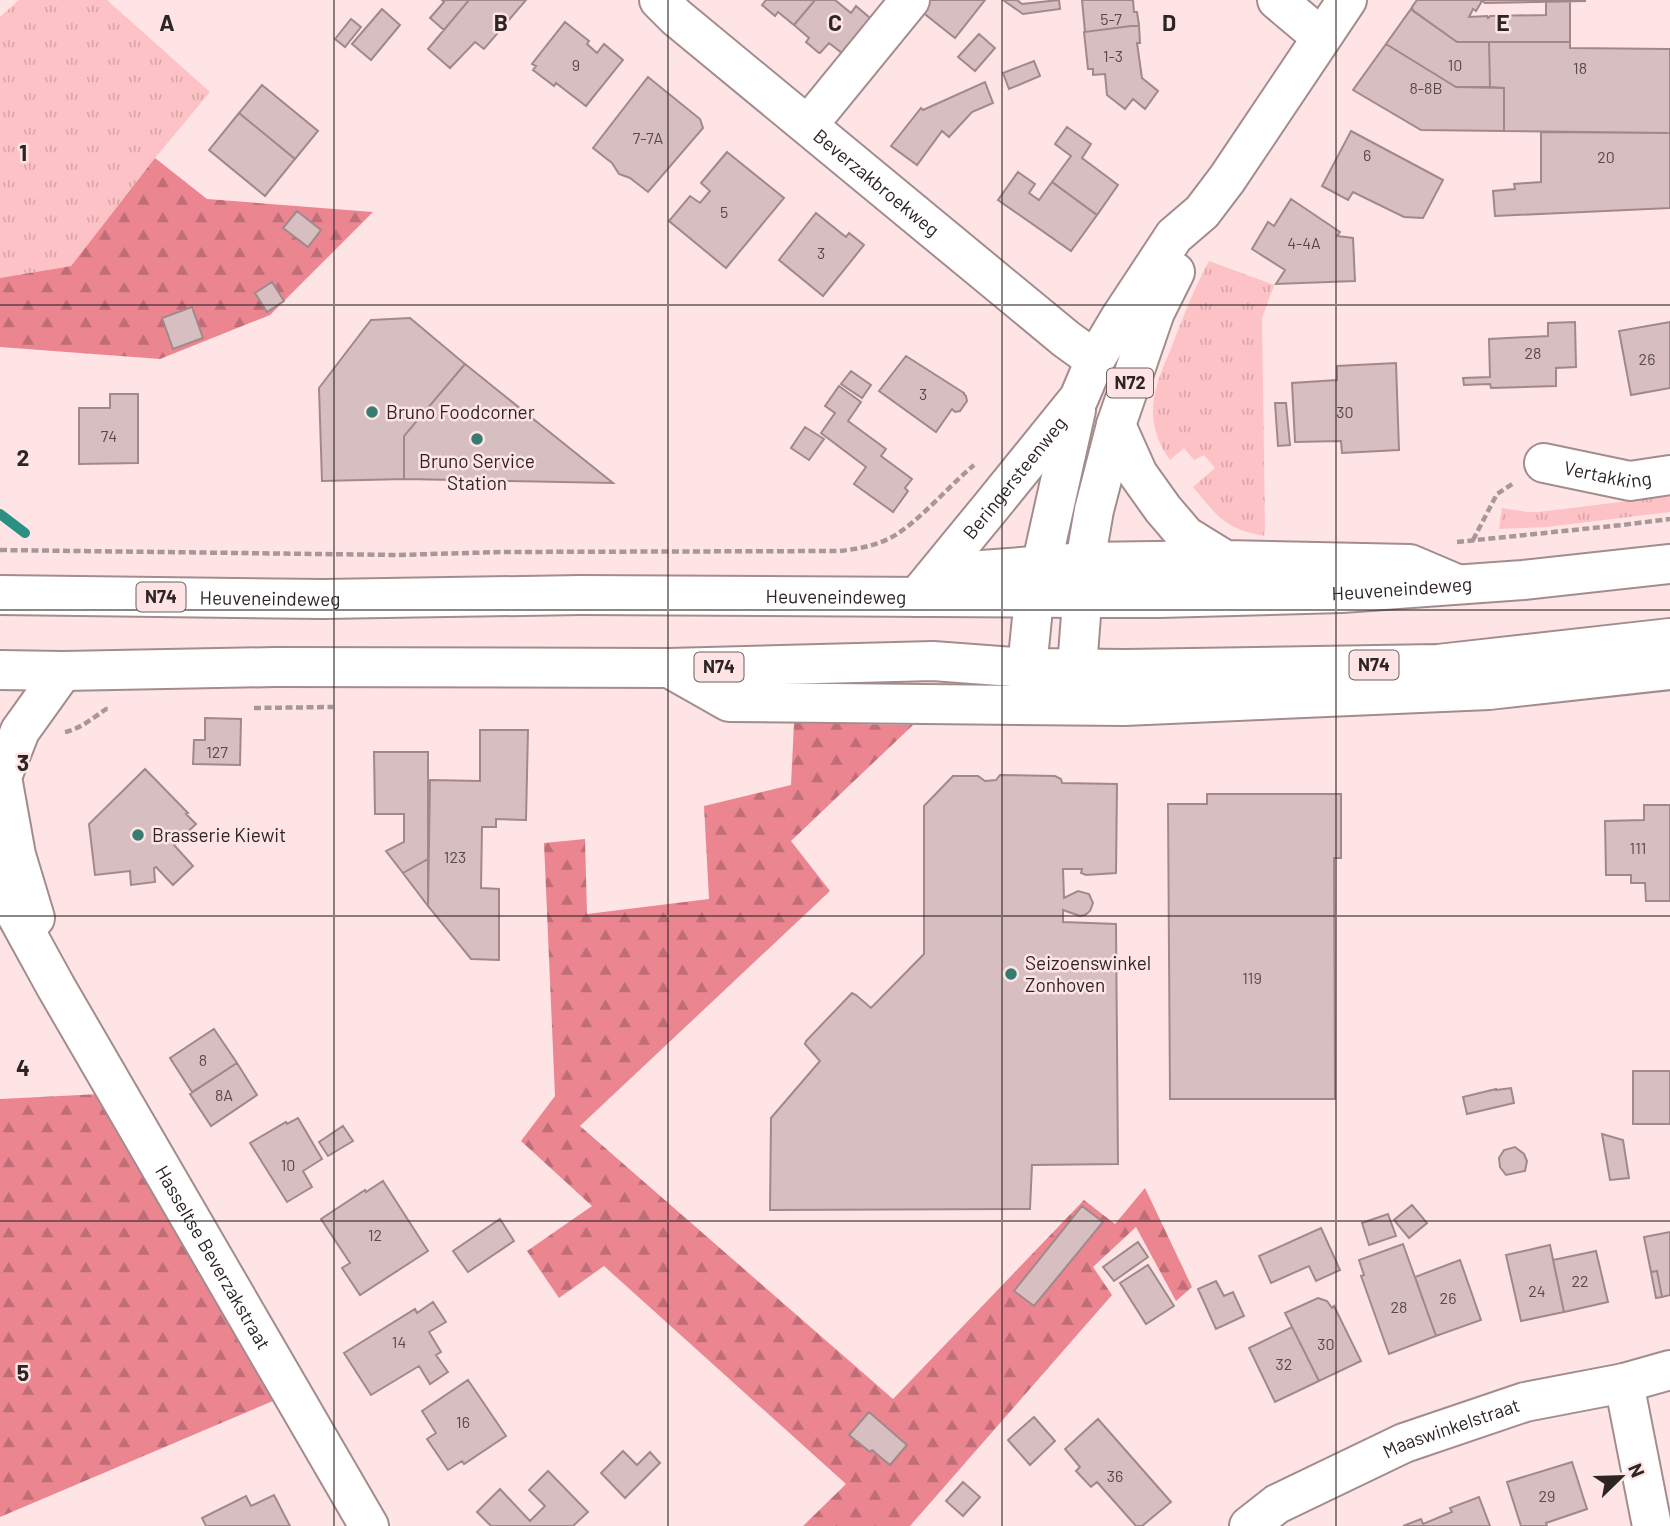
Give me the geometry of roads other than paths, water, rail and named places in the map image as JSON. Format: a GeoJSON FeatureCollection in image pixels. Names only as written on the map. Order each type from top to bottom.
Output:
{"type":"FeatureCollection","features":[{"type":"Feature","properties":{"kind":"main road","name":"Beverzakbroekweg"},"geometry":{"type":"LineString","coordinates":[[659,0],[676,17],[1066,339],[1095,360]]}},
{"type":"Feature","properties":{"kind":"main road"},"geometry":{"type":"LineString","coordinates":[[808,125],[910,0]]}},
{"type":"Feature","properties":{"kind":"main road"},"geometry":{"type":"LineString","coordinates":[[1277,0],[1321,37]]}},
{"type":"Feature","properties":{"kind":"main road","name":"Beringersteenweg"},"geometry":{"type":"LineString","coordinates":[[917,597],[1079,398],[1095,360],[1174,236],[1202,212],[1227,179],[1347,0]]}},
{"type":"Feature","properties":{"kind":"main road","name":"Beringersteenweg"},"geometry":{"type":"LineString","coordinates":[[1077,668],[1083,580],[1094,510],[1116,425],[1154,312],[1190,242],[1202,212]]}},
{"type":"Feature","properties":{"kind":"main road"},"geometry":{"type":"LineString","coordinates":[[1027,668],[1037,582],[1079,398]]}},
{"type":"Feature","properties":{"kind":"main road"},"geometry":{"type":"LineString","coordinates":[[1116,425],[1138,474],[1163,509],[1186,536],[1225,560]]}},
{"type":"Feature","properties":{"kind":"main road","name":"Vertakking"},"geometry":{"type":"LineString","coordinates":[[1544,463],[1630,481],[1670,475]]}},
{"type":"Feature","properties":{"kind":"main road","name":"N74"},"geometry":{"type":"LineString","coordinates":[[1083,580],[1225,560],[1410,564],[1457,584]]}},
{"type":"Feature","properties":{"kind":"main road","name":"Heuveneindeweg"},"geometry":{"type":"LineString","coordinates":[[0,595],[323,599],[581,595],[917,597],[1037,582],[1083,580],[1159,598],[1342,593],[1523,580],[1670,564]]}},
{"type":"Feature","properties":{"kind":"main road","name":"N74"},"geometry":{"type":"LineString","coordinates":[[0,670],[274,667],[669,668],[933,661],[1027,668],[1438,664],[1670,638]]}},
{"type":"Feature","properties":{"kind":"main road"},"geometry":{"type":"LineString","coordinates":[[669,668],[729,702],[1124,706],[1489,690],[1670,670]]}},
{"type":"Feature","properties":{"kind":"main road","name":"Hasseltse Beverzakstraat"},"geometry":{"type":"LineString","coordinates":[[56,987],[16,855],[2,777],[20,731],[64,671]]}},
{"type":"Feature","properties":{"kind":"main road","name":"Hasseltse Beverzakstraat"},"geometry":{"type":"LineString","coordinates":[[0,885],[56,987],[369,1526]]}},
{"type":"Feature","properties":{"kind":"main road","name":"Maaswinkelstraat"},"geometry":{"type":"LineString","coordinates":[[1249,1526],[1277,1504],[1404,1443],[1525,1402],[1624,1383],[1670,1370]]}},
{"type":"Feature","properties":{"kind":"main road"},"geometry":{"type":"LineString","coordinates":[[1624,1383],[1651,1526]]}},
{"type":"Feature","properties":{"kind":"waterway"},"geometry":{"type":"LineString","coordinates":[[0,514],[25,533]]}},
{"type":"Feature","properties":{"kind":"place","name":"Bruno Foodcorner"},"geometry":{"type":"Point","coordinates":[372,412]}},
{"type":"Feature","properties":{"kind":"place","name":"Bruno Service Station"},"geometry":{"type":"Point","coordinates":[477,439]}},
{"type":"Feature","properties":{"kind":"place","name":"Brasserie Kiewit"},"geometry":{"type":"Point","coordinates":[138,835]}},
{"type":"Feature","properties":{"kind":"place","name":"Seizoenswinkel Zonhoven"},"geometry":{"type":"Point","coordinates":[1011,974]}}]}
